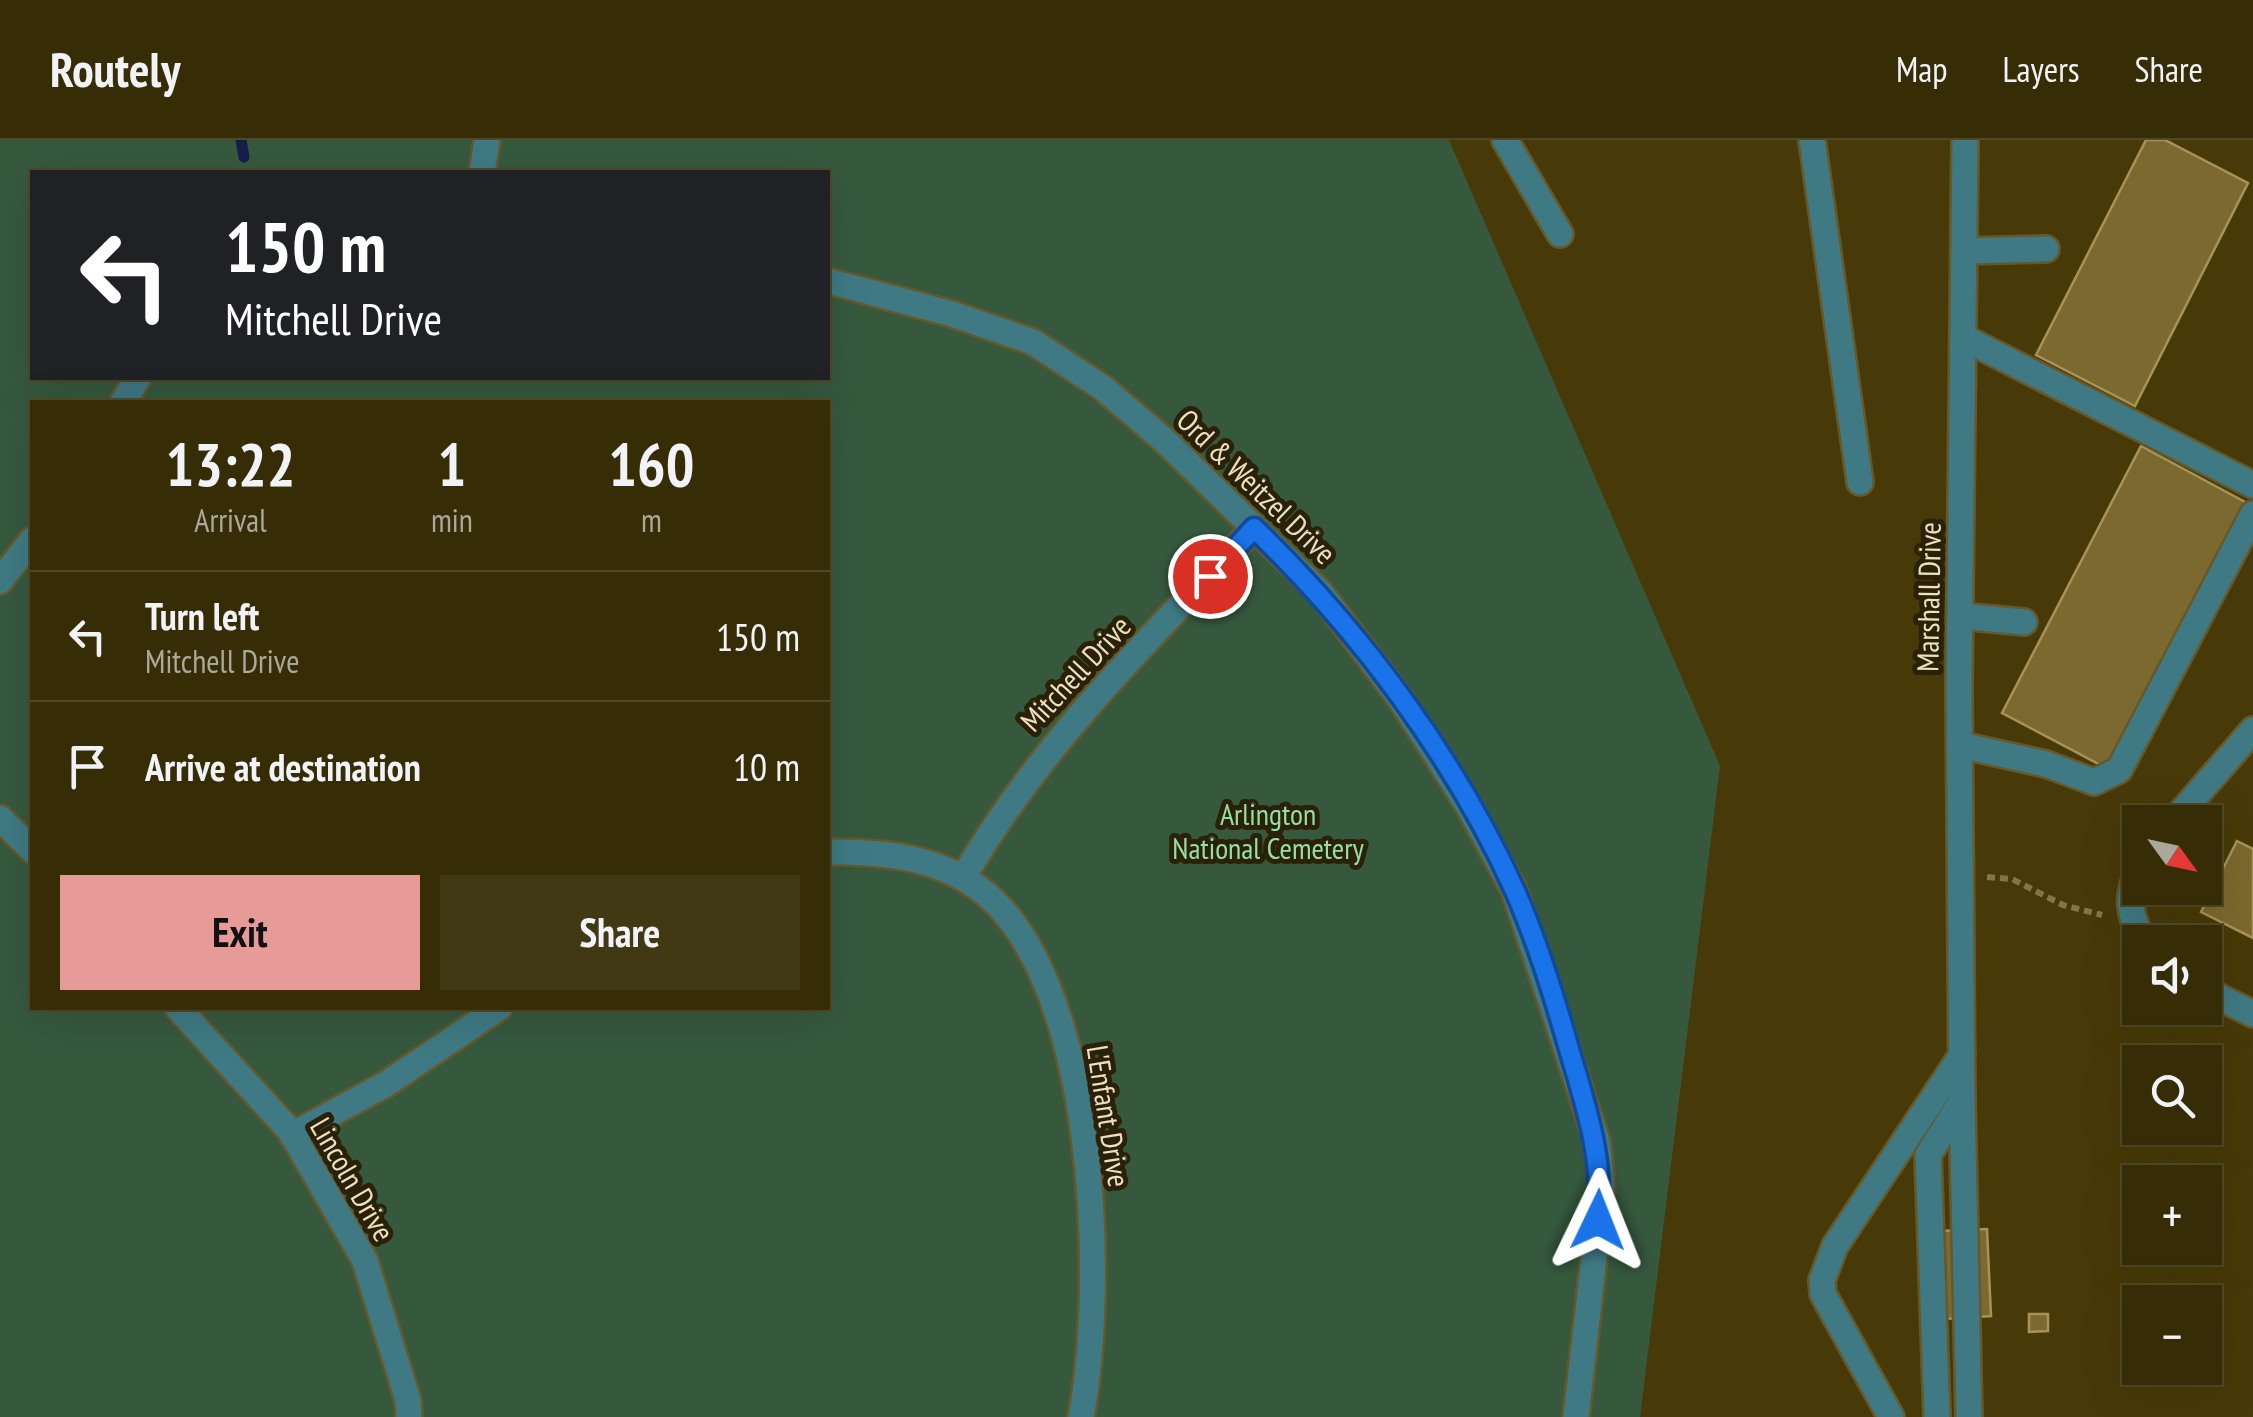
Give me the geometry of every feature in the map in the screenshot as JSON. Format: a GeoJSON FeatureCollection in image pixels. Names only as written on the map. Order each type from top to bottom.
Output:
{"type":"FeatureCollection","features":[{"type":"Feature","properties":{"kind":"street"},"geometry":{"type":"LineString","coordinates":[[482,170],[487,140]]}},
{"type":"Feature","properties":{"kind":"street"},"geometry":{"type":"LineString","coordinates":[[1504,140],[1560,234]]}},
{"type":"Feature","properties":{"kind":"street"},"geometry":{"type":"LineString","coordinates":[[1812,140],[1860,482]]}},
{"type":"Feature","properties":{"kind":"street","name":"Marshall Drive"},"geometry":{"type":"LineString","coordinates":[[1966,140],[1960,745],[1969,1417]]}},
{"type":"Feature","properties":{"kind":"street"},"geometry":{"type":"LineString","coordinates":[[1965,251],[2046,249]]}},
{"type":"Feature","properties":{"kind":"street","name":"Ord & Weitzel Drive"},"geometry":{"type":"LineString","coordinates":[[830,282],[952,314],[1033,342],[1063,360],[1164,440],[1320,592],[1401,700],[1469,807],[1514,890],[1597,1141],[1602,1186],[1576,1417]]}},
{"type":"Feature","properties":{"kind":"street"},"geometry":{"type":"LineString","coordinates":[[1964,338],[2253,485]]}},
{"type":"Feature","properties":{"kind":"street"},"geometry":{"type":"LineString","coordinates":[[1960,745],[2046,764],[2094,782],[2119,770],[2253,514]]}},
{"type":"Feature","properties":{"kind":"street","name":"Mitchell Drive"},"geometry":{"type":"LineString","coordinates":[[963,878],[1003,808],[1042,756],[1254,528]]}},
{"type":"Feature","properties":{"kind":"street"},"geometry":{"type":"LineString","coordinates":[[0,581],[30,543]]}},
{"type":"Feature","properties":{"kind":"street"},"geometry":{"type":"LineString","coordinates":[[1960,616],[2024,622]]}},
{"type":"Feature","properties":{"kind":"street"},"geometry":{"type":"LineString","coordinates":[[2188,805],[2253,730]]}},
{"type":"Feature","properties":{"kind":"street"},"geometry":{"type":"LineString","coordinates":[[0,818],[30,848]]}},
{"type":"Feature","properties":{"kind":"street","name":"L'Enfant Drive"},"geometry":{"type":"LineString","coordinates":[[830,852],[869,851],[915,859],[963,878],[1001,907],[1022,934],[1069,1052],[1093,1234],[1093,1304],[1081,1417]]}},
{"type":"Feature","properties":{"kind":"street"},"geometry":{"type":"LineString","coordinates":[[2222,998],[2253,1014]]}},
{"type":"Feature","properties":{"kind":"street","name":"Lincoln Drive"},"geometry":{"type":"LineString","coordinates":[[180,1010],[292,1135],[365,1262],[408,1400],[409,1417]]}},
{"type":"Feature","properties":{"kind":"street"},"geometry":{"type":"LineString","coordinates":[[292,1135],[386,1084],[496,1010]]}},
{"type":"Feature","properties":{"kind":"street"},"geometry":{"type":"LineString","coordinates":[[1890,1417],[1830,1309],[1822,1280],[1835,1246],[1962,1055]]}},
{"type":"Feature","properties":{"kind":"street"},"geometry":{"type":"LineString","coordinates":[[1937,1417],[1928,1155],[1962,1101]]}},
{"type":"Feature","properties":{"kind":"path"},"geometry":{"type":"LineString","coordinates":[[1961,874],[2012,879],[2063,905],[2122,926]]}},
{"type":"Feature","properties":{"kind":"green space","name":"Arlington National Cemetery"},"geometry":{"type":"Polygon","coordinates":[[[0,140],[1449,140],[1720,766],[1640,1417],[0,1417],[0,140]]]}},
{"type":"Feature","properties":{"kind":"building"},"geometry":{"type":"Polygon","coordinates":[[[2146,140],[2165,140],[2248,183],[2135,406],[2036,355],[2146,140]]]}},
{"type":"Feature","properties":{"kind":"building"},"geometry":{"type":"Polygon","coordinates":[[[2141,446],[2245,502],[2108,769],[2002,713],[2141,446]]]}},
{"type":"Feature","properties":{"kind":"building"},"geometry":{"type":"Polygon","coordinates":[[[2237,841],[2253,849],[2253,938],[2201,912],[2205,905],[2222,905],[2222,871],[2237,841]]]}},
{"type":"Feature","properties":{"kind":"building"},"geometry":{"type":"Polygon","coordinates":[[[1987,1229],[1991,1316],[1945,1319],[1941,1231],[1987,1229]]]}},
{"type":"Feature","properties":{"kind":"building"},"geometry":{"type":"Polygon","coordinates":[[[2029,1314],[2048,1314],[2048,1331],[2029,1332],[2029,1314]]]}},
{"type":"Feature","properties":{"kind":"waterway"},"geometry":{"type":"LineString","coordinates":[[241,140],[244,157]]}},
{"type":"Feature","properties":{"kind":"route"},"geometry":{"type":"LineString","coordinates":[[1210,576],[1254,528],[1320,592],[1375,662],[1469,807],[1514,890],[1563,1028],[1597,1141],[1602,1186],[1598,1220]]}}]}
